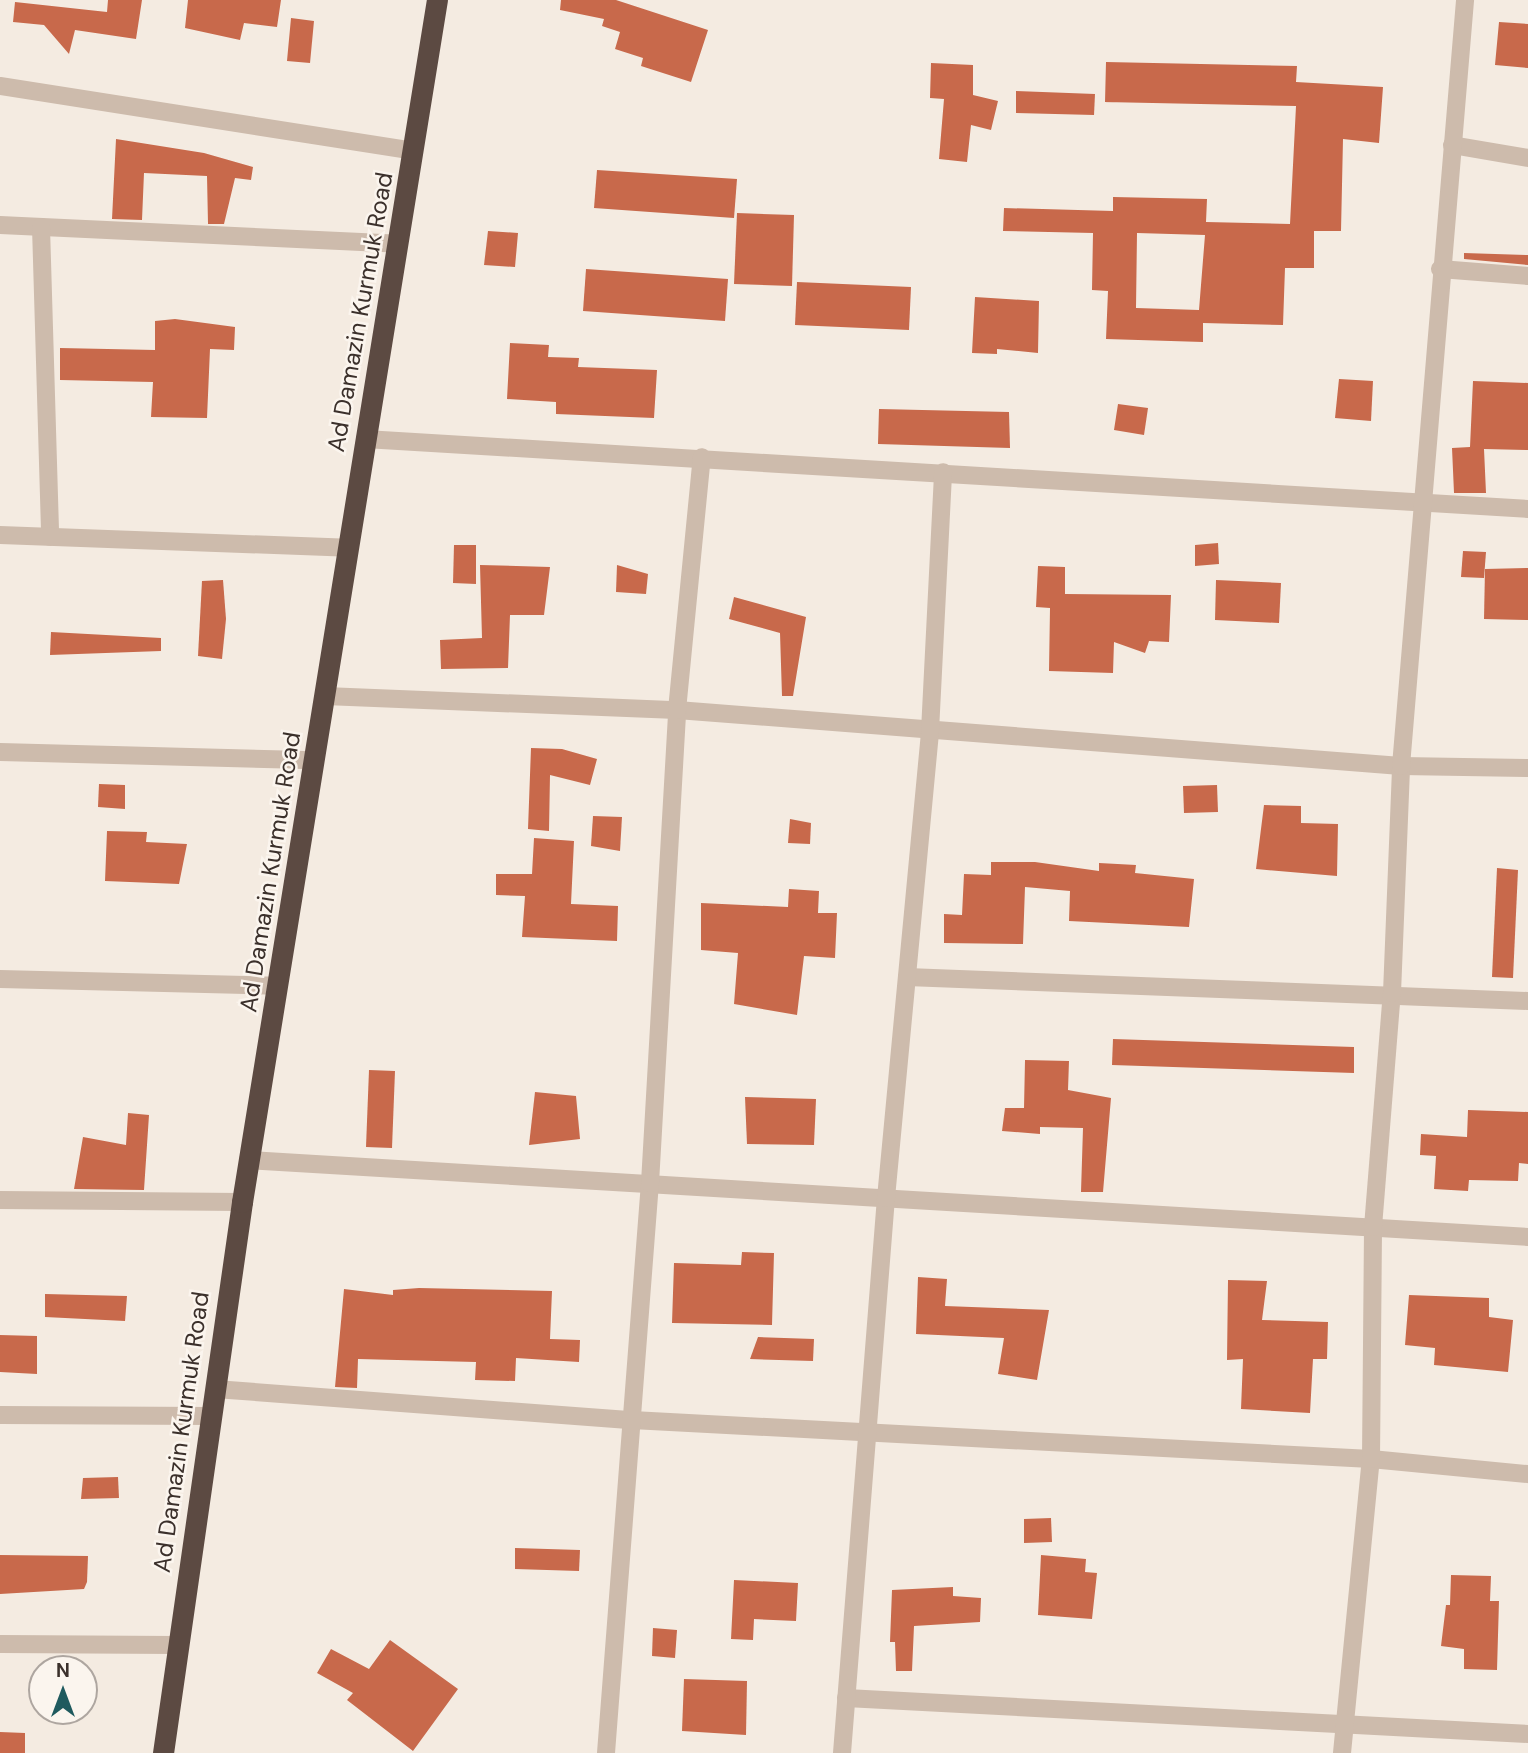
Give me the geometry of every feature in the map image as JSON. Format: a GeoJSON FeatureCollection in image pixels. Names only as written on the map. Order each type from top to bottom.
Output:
{"type":"FeatureCollection","features":[{"type":"Feature","properties":{"kind":"highway","name":"Ad Damazin Kurmuk Road"},"geometry":{"type":"LineString","coordinates":[[163,1753],[176,1645],[248,1160],[326,696],[437,0]]}},
{"type":"Feature","properties":{"kind":"street"},"geometry":{"type":"LineString","coordinates":[[1342,1753],[1371,1459],[1373,1227],[1392,993],[1401,766],[1440,269],[1465,0]]}},
{"type":"Feature","properties":{"kind":"street"},"geometry":{"type":"LineString","coordinates":[[0,86],[414,151]]}},
{"type":"Feature","properties":{"kind":"street"},"geometry":{"type":"LineString","coordinates":[[1452,145],[1528,158]]}},
{"type":"Feature","properties":{"kind":"street"},"geometry":{"type":"LineString","coordinates":[[0,225],[399,244]]}},
{"type":"Feature","properties":{"kind":"street"},"geometry":{"type":"LineString","coordinates":[[41,226],[50,537]]}},
{"type":"Feature","properties":{"kind":"street"},"geometry":{"type":"LineString","coordinates":[[1440,269],[1528,276]]}},
{"type":"Feature","properties":{"kind":"street"},"geometry":{"type":"LineString","coordinates":[[365,439],[702,457],[1528,509]]}},
{"type":"Feature","properties":{"kind":"street"},"geometry":{"type":"LineString","coordinates":[[606,1753],[650,1183],[677,710],[702,457]]}},
{"type":"Feature","properties":{"kind":"street"},"geometry":{"type":"LineString","coordinates":[[842,1753],[886,1198],[930,731],[943,472]]}},
{"type":"Feature","properties":{"kind":"street"},"geometry":{"type":"LineString","coordinates":[[0,535],[348,548]]}},
{"type":"Feature","properties":{"kind":"street"},"geometry":{"type":"LineString","coordinates":[[326,696],[677,710],[1401,766],[1528,768]]}},
{"type":"Feature","properties":{"kind":"street"},"geometry":{"type":"LineString","coordinates":[[0,752],[315,760]]}},
{"type":"Feature","properties":{"kind":"street"},"geometry":{"type":"LineString","coordinates":[[907,977],[1392,993],[1528,1001]]}},
{"type":"Feature","properties":{"kind":"street"},"geometry":{"type":"LineString","coordinates":[[0,979],[278,986]]}},
{"type":"Feature","properties":{"kind":"street"},"geometry":{"type":"LineString","coordinates":[[248,1160],[1528,1237]]}},
{"type":"Feature","properties":{"kind":"street"},"geometry":{"type":"LineString","coordinates":[[0,1200],[242,1202]]}},
{"type":"Feature","properties":{"kind":"street"},"geometry":{"type":"LineString","coordinates":[[215,1389],[632,1420],[1371,1459],[1528,1474]]}},
{"type":"Feature","properties":{"kind":"street"},"geometry":{"type":"LineString","coordinates":[[0,1415],[211,1416]]}},
{"type":"Feature","properties":{"kind":"street"},"geometry":{"type":"LineString","coordinates":[[0,1644],[176,1645]]}},
{"type":"Feature","properties":{"kind":"street"},"geometry":{"type":"LineString","coordinates":[[846,1698],[1343,1727],[1528,1734]]}},
{"type":"Feature","properties":{"kind":"building"},"geometry":{"type":"Polygon","coordinates":[[[108,0],[142,0],[136,39],[75,30],[69,54],[44,25],[13,22],[15,2],[107,12],[108,0]]]}},
{"type":"Feature","properties":{"kind":"building"},"geometry":{"type":"Polygon","coordinates":[[[188,0],[281,0],[277,27],[244,23],[240,40],[185,28],[188,0]]]}},
{"type":"Feature","properties":{"kind":"building"},"geometry":{"type":"Polygon","coordinates":[[[561,0],[616,0],[708,30],[691,82],[641,66],[643,58],[615,49],[620,32],[602,26],[604,19],[560,10],[561,0]]]}},
{"type":"Feature","properties":{"kind":"building"},"geometry":{"type":"Polygon","coordinates":[[[291,18],[314,21],[310,63],[287,61],[291,18]]]}},
{"type":"Feature","properties":{"kind":"building"},"geometry":{"type":"Polygon","coordinates":[[[1499,22],[1528,24],[1528,68],[1495,65],[1499,22]]]}},
{"type":"Feature","properties":{"kind":"building"},"geometry":{"type":"Polygon","coordinates":[[[1106,62],[1297,66],[1296,82],[1383,87],[1379,143],[1343,139],[1341,231],[1314,231],[1314,268],[1285,268],[1283,325],[1203,323],[1203,342],[1106,339],[1108,291],[1092,290],[1093,233],[1003,231],[1004,208],[1113,211],[1113,197],[1207,199],[1206,222],[1290,224],[1296,106],[1105,102],[1106,62]],[[1137,233],[1136,308],[1199,310],[1205,235],[1137,233]]]}},
{"type":"Feature","properties":{"kind":"building"},"geometry":{"type":"Polygon","coordinates":[[[931,63],[973,65],[973,95],[998,101],[991,130],[971,125],[967,162],[939,159],[944,99],[930,98],[931,63]]]}},
{"type":"Feature","properties":{"kind":"building"},"geometry":{"type":"Polygon","coordinates":[[[1016,91],[1095,94],[1094,115],[1016,113],[1016,91]]]}},
{"type":"Feature","properties":{"kind":"building"},"geometry":{"type":"Polygon","coordinates":[[[116,139],[204,153],[253,167],[251,180],[235,178],[224,224],[208,224],[207,176],[144,173],[142,220],[112,219],[116,139]]]}},
{"type":"Feature","properties":{"kind":"building"},"geometry":{"type":"Polygon","coordinates":[[[597,170],[737,179],[734,218],[594,208],[597,170]]]}},
{"type":"Feature","properties":{"kind":"building"},"geometry":{"type":"Polygon","coordinates":[[[737,213],[794,215],[792,286],[734,284],[737,213]]]}},
{"type":"Feature","properties":{"kind":"building"},"geometry":{"type":"Polygon","coordinates":[[[488,231],[518,233],[515,267],[484,265],[488,231]]]}},
{"type":"Feature","properties":{"kind":"building"},"geometry":{"type":"Polygon","coordinates":[[[1464,253],[1528,255],[1528,265],[1464,259],[1464,253]]]}},
{"type":"Feature","properties":{"kind":"building"},"geometry":{"type":"Polygon","coordinates":[[[586,269],[728,279],[725,321],[583,311],[586,269]]]}},
{"type":"Feature","properties":{"kind":"building"},"geometry":{"type":"Polygon","coordinates":[[[797,282],[911,287],[909,330],[795,325],[797,282]]]}},
{"type":"Feature","properties":{"kind":"building"},"geometry":{"type":"Polygon","coordinates":[[[975,297],[1039,301],[1038,353],[997,349],[997,354],[972,353],[975,297]]]}},
{"type":"Feature","properties":{"kind":"building"},"geometry":{"type":"Polygon","coordinates":[[[175,319],[235,327],[234,350],[210,349],[207,418],[151,417],[153,382],[60,380],[60,348],[155,350],[155,321],[175,319]]]}},
{"type":"Feature","properties":{"kind":"building"},"geometry":{"type":"Polygon","coordinates":[[[510,343],[549,345],[548,357],[579,358],[578,367],[657,370],[654,418],[556,414],[556,402],[507,399],[510,343]]]}},
{"type":"Feature","properties":{"kind":"building"},"geometry":{"type":"Polygon","coordinates":[[[1339,379],[1373,381],[1371,421],[1335,418],[1339,379]]]}},
{"type":"Feature","properties":{"kind":"building"},"geometry":{"type":"Polygon","coordinates":[[[1473,381],[1528,383],[1528,450],[1484,449],[1486,493],[1454,493],[1452,448],[1470,447],[1473,381]]]}},
{"type":"Feature","properties":{"kind":"building"},"geometry":{"type":"Polygon","coordinates":[[[1118,404],[1148,408],[1144,435],[1114,430],[1118,404]]]}},
{"type":"Feature","properties":{"kind":"building"},"geometry":{"type":"Polygon","coordinates":[[[879,409],[1009,412],[1010,448],[878,444],[879,409]]]}},
{"type":"Feature","properties":{"kind":"building"},"geometry":{"type":"Polygon","coordinates":[[[1218,543],[1219,564],[1195,566],[1195,545],[1218,543]]]}},
{"type":"Feature","properties":{"kind":"building"},"geometry":{"type":"Polygon","coordinates":[[[454,545],[476,545],[476,584],[453,583],[454,545]]]}},
{"type":"Feature","properties":{"kind":"building"},"geometry":{"type":"Polygon","coordinates":[[[1463,551],[1486,552],[1484,578],[1461,577],[1463,551]]]}},
{"type":"Feature","properties":{"kind":"building"},"geometry":{"type":"Polygon","coordinates":[[[480,565],[550,567],[544,615],[510,615],[508,668],[441,669],[440,640],[482,638],[480,565]]]}},
{"type":"Feature","properties":{"kind":"building"},"geometry":{"type":"Polygon","coordinates":[[[617,565],[648,574],[646,594],[616,592],[617,565]]]}},
{"type":"Feature","properties":{"kind":"building"},"geometry":{"type":"Polygon","coordinates":[[[1038,566],[1065,567],[1065,594],[1171,595],[1169,642],[1149,641],[1145,653],[1114,642],[1113,673],[1049,671],[1050,608],[1036,607],[1038,566]]]}},
{"type":"Feature","properties":{"kind":"building"},"geometry":{"type":"Polygon","coordinates":[[[1528,568],[1528,620],[1484,619],[1485,569],[1528,568]]]}},
{"type":"Feature","properties":{"kind":"building"},"geometry":{"type":"Polygon","coordinates":[[[223,580],[226,619],[222,659],[198,656],[202,581],[223,580]]]}},
{"type":"Feature","properties":{"kind":"building"},"geometry":{"type":"Polygon","coordinates":[[[1216,580],[1281,583],[1279,623],[1215,620],[1216,580]]]}},
{"type":"Feature","properties":{"kind":"building"},"geometry":{"type":"Polygon","coordinates":[[[734,597],[806,617],[793,696],[782,696],[780,633],[729,619],[734,597]]]}},
{"type":"Feature","properties":{"kind":"building"},"geometry":{"type":"Polygon","coordinates":[[[51,632],[161,638],[161,651],[50,655],[51,632]]]}},
{"type":"Feature","properties":{"kind":"building"},"geometry":{"type":"Polygon","coordinates":[[[531,748],[562,749],[597,759],[590,785],[550,775],[549,831],[528,829],[531,748]]]}},
{"type":"Feature","properties":{"kind":"building"},"geometry":{"type":"Polygon","coordinates":[[[99,784],[125,785],[125,809],[98,807],[99,784]]]}},
{"type":"Feature","properties":{"kind":"building"},"geometry":{"type":"Polygon","coordinates":[[[1217,785],[1218,812],[1184,813],[1183,786],[1217,785]]]}},
{"type":"Feature","properties":{"kind":"building"},"geometry":{"type":"Polygon","coordinates":[[[1264,805],[1301,806],[1301,823],[1338,824],[1337,876],[1256,869],[1264,805]]]}},
{"type":"Feature","properties":{"kind":"building"},"geometry":{"type":"Polygon","coordinates":[[[593,816],[622,817],[620,851],[591,846],[593,816]]]}},
{"type":"Feature","properties":{"kind":"building"},"geometry":{"type":"Polygon","coordinates":[[[790,819],[811,823],[810,844],[788,843],[790,819]]]}},
{"type":"Feature","properties":{"kind":"building"},"geometry":{"type":"Polygon","coordinates":[[[107,831],[147,832],[146,842],[187,844],[179,884],[105,881],[107,831]]]}},
{"type":"Feature","properties":{"kind":"building"},"geometry":{"type":"Polygon","coordinates":[[[534,838],[574,841],[571,904],[618,906],[617,941],[522,937],[525,896],[496,895],[496,874],[532,874],[534,838]]]}},
{"type":"Feature","properties":{"kind":"building"},"geometry":{"type":"Polygon","coordinates":[[[991,862],[1035,862],[1099,871],[1099,863],[1136,865],[1135,873],[1194,879],[1189,927],[1069,921],[1070,891],[1025,887],[1023,944],[944,943],[944,914],[962,915],[964,874],[991,875],[991,862]]]}},
{"type":"Feature","properties":{"kind":"building"},"geometry":{"type":"Polygon","coordinates":[[[1497,868],[1518,870],[1513,978],[1492,977],[1497,868]]]}},
{"type":"Feature","properties":{"kind":"building"},"geometry":{"type":"Polygon","coordinates":[[[789,889],[819,891],[818,913],[837,913],[835,958],[804,956],[797,1015],[734,1004],[738,953],[701,950],[701,903],[788,907],[789,889]]]}},
{"type":"Feature","properties":{"kind":"building"},"geometry":{"type":"Polygon","coordinates":[[[1113,1039],[1354,1047],[1354,1073],[1112,1065],[1113,1039]]]}},
{"type":"Feature","properties":{"kind":"building"},"geometry":{"type":"Polygon","coordinates":[[[1025,1060],[1069,1061],[1068,1090],[1111,1098],[1103,1192],[1081,1192],[1083,1128],[1040,1127],[1040,1134],[1002,1131],[1005,1108],[1024,1108],[1025,1060]]]}},
{"type":"Feature","properties":{"kind":"building"},"geometry":{"type":"Polygon","coordinates":[[[369,1070],[395,1071],[392,1148],[366,1147],[369,1070]]]}},
{"type":"Feature","properties":{"kind":"building"},"geometry":{"type":"Polygon","coordinates":[[[535,1092],[576,1096],[580,1139],[529,1145],[535,1092]]]}},
{"type":"Feature","properties":{"kind":"building"},"geometry":{"type":"Polygon","coordinates":[[[745,1097],[816,1099],[814,1145],[747,1144],[745,1097]]]}},
{"type":"Feature","properties":{"kind":"building"},"geometry":{"type":"Polygon","coordinates":[[[1468,1110],[1528,1112],[1528,1164],[1519,1163],[1518,1181],[1469,1180],[1468,1191],[1434,1189],[1436,1156],[1420,1155],[1421,1134],[1467,1137],[1468,1110]]]}},
{"type":"Feature","properties":{"kind":"building"},"geometry":{"type":"Polygon","coordinates":[[[128,1113],[149,1115],[144,1190],[74,1189],[83,1137],[126,1145],[128,1113]]]}},
{"type":"Feature","properties":{"kind":"building"},"geometry":{"type":"Polygon","coordinates":[[[742,1252],[774,1253],[772,1325],[672,1323],[674,1263],[741,1265],[742,1252]]]}},
{"type":"Feature","properties":{"kind":"building"},"geometry":{"type":"Polygon","coordinates":[[[918,1277],[947,1279],[945,1306],[1049,1310],[1037,1380],[998,1374],[1004,1338],[916,1334],[918,1277]]]}},
{"type":"Feature","properties":{"kind":"building"},"geometry":{"type":"Polygon","coordinates":[[[1228,1280],[1267,1281],[1262,1320],[1328,1322],[1327,1359],[1313,1359],[1310,1413],[1241,1409],[1243,1359],[1227,1360],[1228,1280]]]}},
{"type":"Feature","properties":{"kind":"building"},"geometry":{"type":"Polygon","coordinates":[[[419,1288],[552,1291],[550,1339],[580,1340],[579,1362],[516,1358],[515,1381],[475,1380],[476,1362],[358,1359],[357,1388],[335,1387],[344,1289],[393,1295],[393,1290],[419,1288]]]}},
{"type":"Feature","properties":{"kind":"building"},"geometry":{"type":"Polygon","coordinates":[[[45,1294],[127,1296],[125,1321],[45,1317],[45,1294]]]}},
{"type":"Feature","properties":{"kind":"building"},"geometry":{"type":"Polygon","coordinates":[[[1409,1295],[1489,1298],[1489,1317],[1513,1320],[1508,1372],[1434,1365],[1435,1348],[1405,1345],[1409,1295]]]}},
{"type":"Feature","properties":{"kind":"building"},"geometry":{"type":"Polygon","coordinates":[[[0,1335],[37,1336],[37,1374],[0,1372],[0,1335]]]}},
{"type":"Feature","properties":{"kind":"building"},"geometry":{"type":"Polygon","coordinates":[[[758,1337],[814,1339],[813,1361],[750,1359],[758,1337]]]}},
{"type":"Feature","properties":{"kind":"building"},"geometry":{"type":"Polygon","coordinates":[[[118,1477],[119,1498],[81,1499],[83,1478],[118,1477]]]}},
{"type":"Feature","properties":{"kind":"building"},"geometry":{"type":"Polygon","coordinates":[[[1051,1518],[1052,1542],[1024,1543],[1024,1519],[1051,1518]]]}},
{"type":"Feature","properties":{"kind":"building"},"geometry":{"type":"Polygon","coordinates":[[[515,1548],[580,1550],[579,1571],[515,1569],[515,1548]]]}},
{"type":"Feature","properties":{"kind":"building"},"geometry":{"type":"Polygon","coordinates":[[[0,1555],[88,1556],[87,1582],[84,1589],[0,1594],[0,1555]]]}},
{"type":"Feature","properties":{"kind":"building"},"geometry":{"type":"Polygon","coordinates":[[[1041,1555],[1086,1559],[1085,1572],[1097,1573],[1092,1619],[1038,1615],[1041,1555]]]}},
{"type":"Feature","properties":{"kind":"building"},"geometry":{"type":"Polygon","coordinates":[[[1451,1575],[1491,1576],[1490,1601],[1499,1601],[1497,1670],[1464,1669],[1464,1649],[1441,1646],[1446,1605],[1450,1605],[1451,1575]]]}},
{"type":"Feature","properties":{"kind":"building"},"geometry":{"type":"Polygon","coordinates":[[[734,1580],[798,1583],[796,1621],[754,1619],[753,1640],[731,1639],[734,1580]]]}},
{"type":"Feature","properties":{"kind":"building"},"geometry":{"type":"Polygon","coordinates":[[[953,1587],[953,1596],[981,1598],[980,1622],[914,1626],[912,1671],[896,1671],[895,1642],[890,1642],[892,1590],[953,1587]]]}},
{"type":"Feature","properties":{"kind":"building"},"geometry":{"type":"Polygon","coordinates":[[[653,1628],[677,1630],[675,1658],[652,1656],[653,1628]]]}},
{"type":"Feature","properties":{"kind":"building"},"geometry":{"type":"Polygon","coordinates":[[[390,1640],[458,1689],[413,1751],[347,1700],[353,1693],[317,1673],[331,1649],[369,1669],[390,1640]]]}},
{"type":"Feature","properties":{"kind":"building"},"geometry":{"type":"Polygon","coordinates":[[[684,1679],[747,1681],[746,1735],[682,1731],[684,1679]]]}},
{"type":"Feature","properties":{"kind":"building"},"geometry":{"type":"Polygon","coordinates":[[[0,1732],[25,1733],[25,1753],[0,1753],[0,1732]]]}}]}
